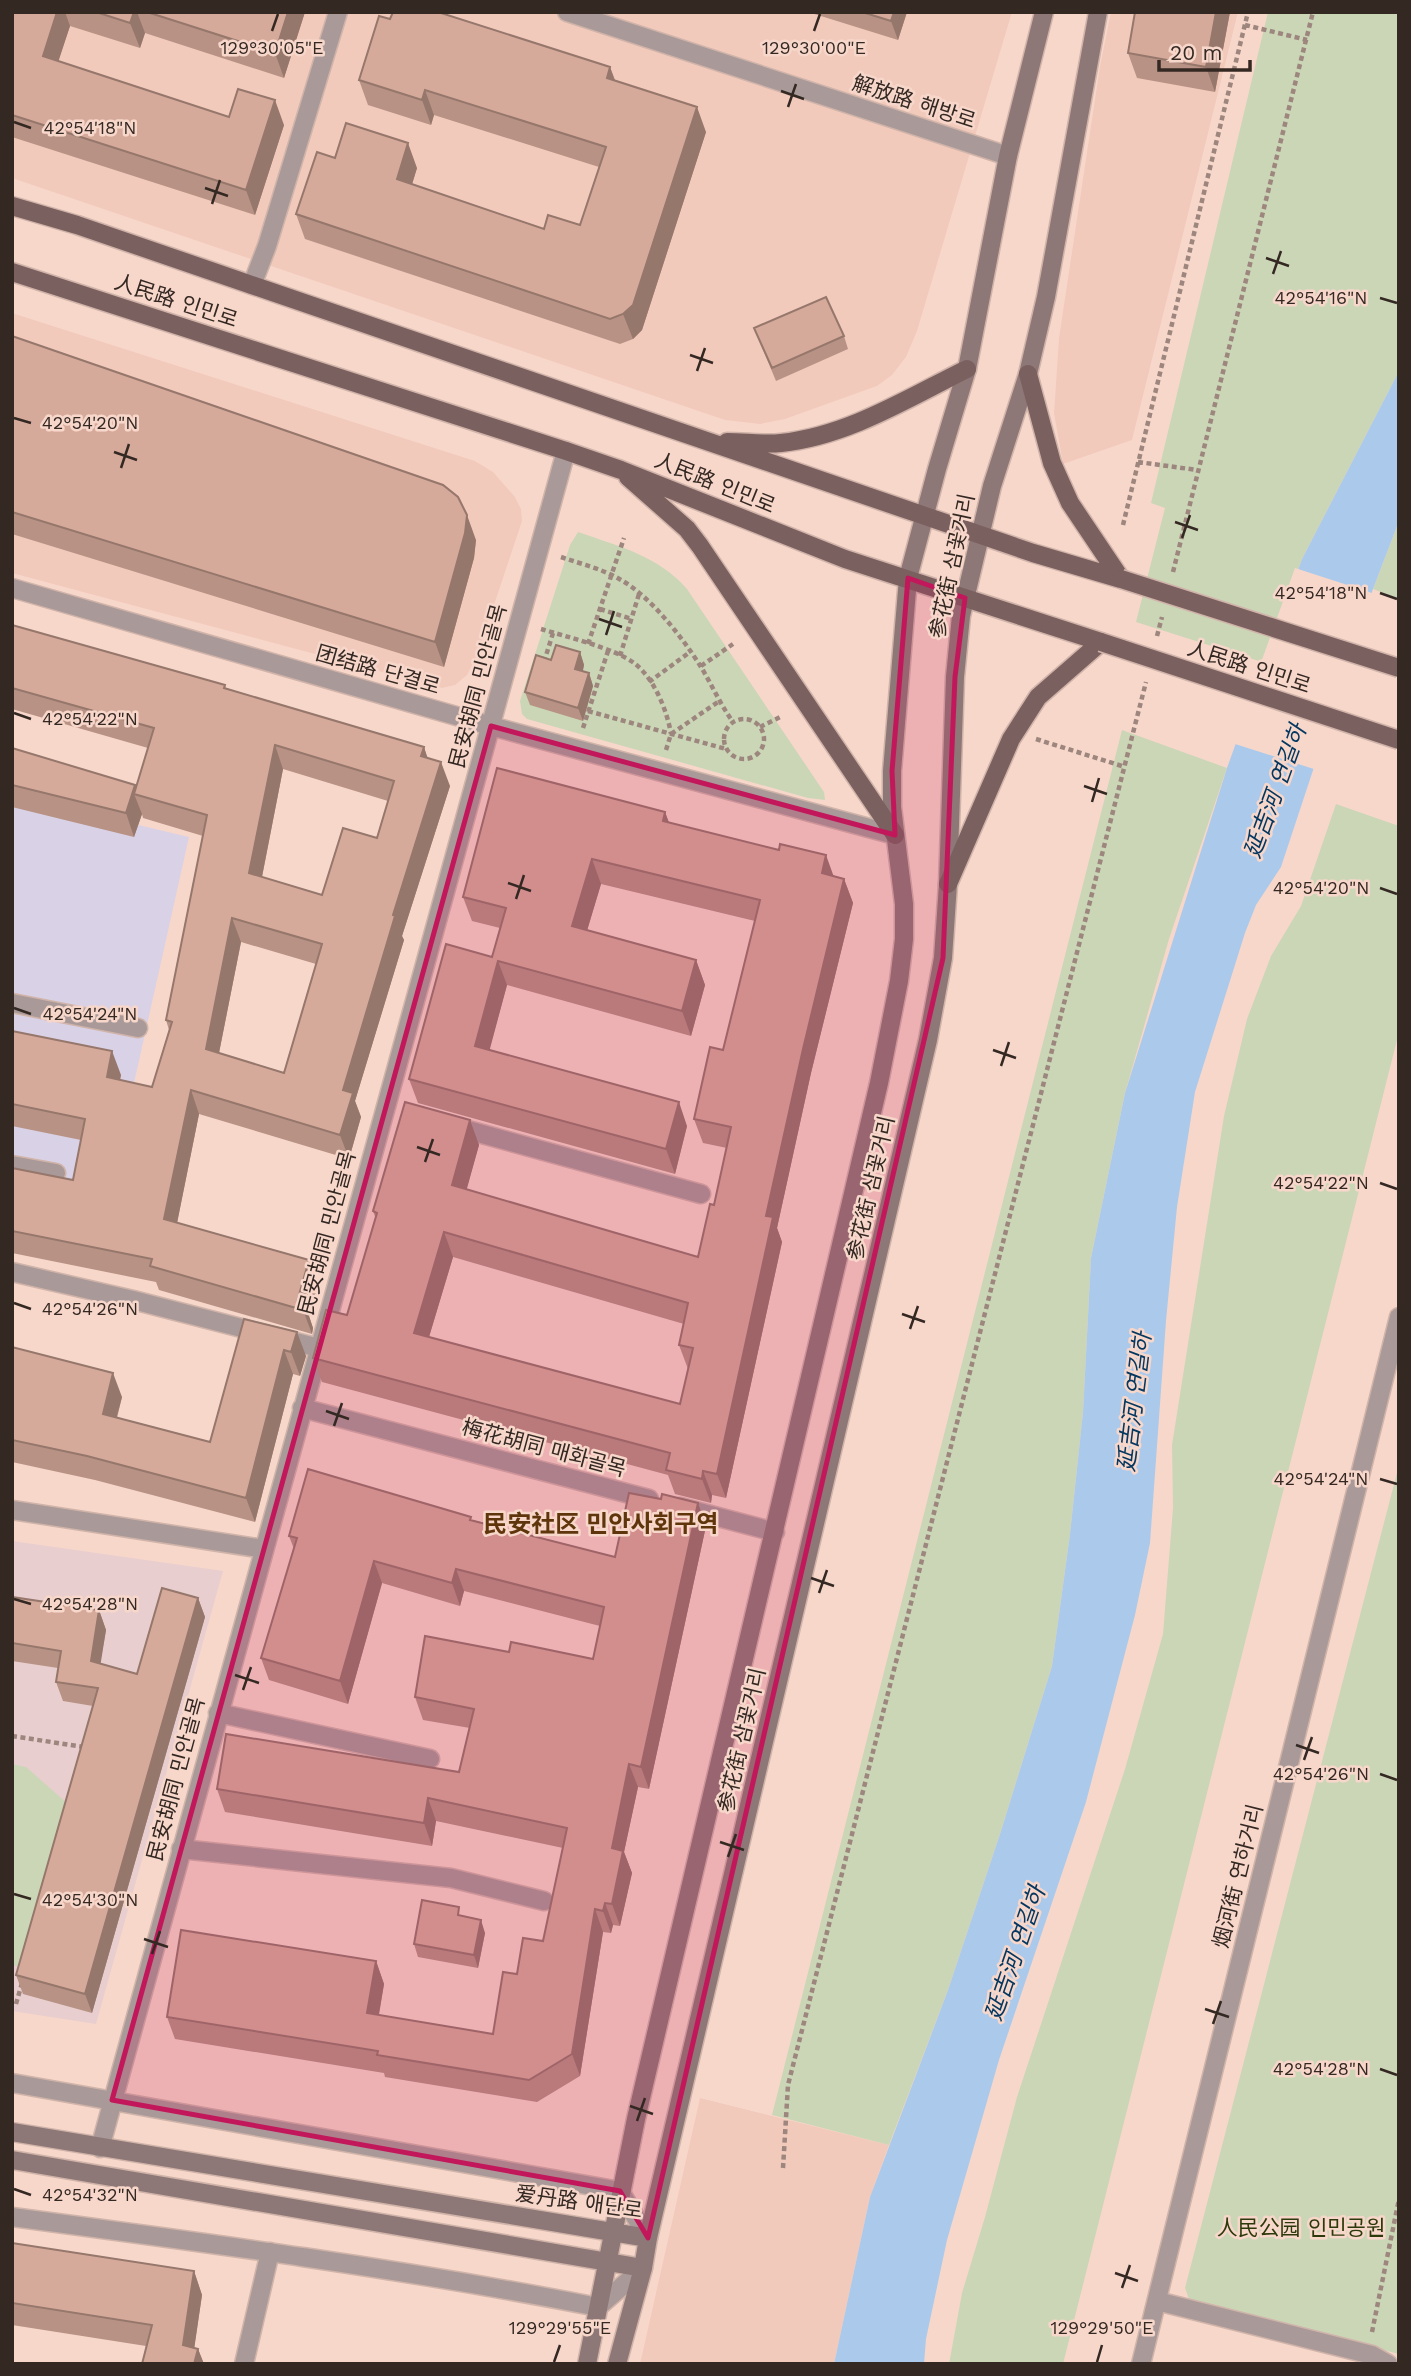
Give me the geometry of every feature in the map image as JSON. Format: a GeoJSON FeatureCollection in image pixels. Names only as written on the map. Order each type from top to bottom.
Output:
{"type":"FeatureCollection","features":[{"type":"Feature","properties":{"kind":"main road","name":"参花街 삼꽃거리"},"geometry":{"type":"LineString","coordinates":[[587,2364],[620,2191],[879,1083],[899,981],[904,939],[904,904],[892,807],[892,771],[908,578],[967,369],[1008,156],[1044,12]]}},
{"type":"Feature","properties":{"kind":"main road","name":"参花街 삼꽃거리"},"geometry":{"type":"LineString","coordinates":[[617,2364],[643,2268],[928,1040],[943,958],[958,637],[992,486],[1028,374],[1046,297],[1098,12]]}},
{"type":"Feature","properties":{"kind":"main road","name":"人民路 인민로"},"geometry":{"type":"LineString","coordinates":[[12,206],[77,225],[1066,564],[1399,668]]}},
{"type":"Feature","properties":{"kind":"main road","name":"人民路 인민로"},"geometry":{"type":"LineString","coordinates":[[12,272],[566,451],[621,470],[845,559],[1399,740]]}},
{"type":"Feature","properties":{"kind":"main road"},"geometry":{"type":"LineString","coordinates":[[710,442],[780,443],[809,438],[846,427],[967,369]]}},
{"type":"Feature","properties":{"kind":"main road"},"geometry":{"type":"LineString","coordinates":[[1028,374],[1057,473],[1070,503],[1121,579]]}},
{"type":"Feature","properties":{"kind":"main road"},"geometry":{"type":"LineString","coordinates":[[621,470],[687,529],[700,546],[895,835]]}},
{"type":"Feature","properties":{"kind":"main road"},"geometry":{"type":"LineString","coordinates":[[948,884],[1011,739],[1038,697],[1101,642]]}},
{"type":"Feature","properties":{"kind":"main road","name":"爱丹路 애단로"},"geometry":{"type":"LineString","coordinates":[[12,2133],[648,2238]]}},
{"type":"Feature","properties":{"kind":"main road"},"geometry":{"type":"LineString","coordinates":[[12,2160],[643,2268]]}},
{"type":"Feature","properties":{"kind":"street"},"geometry":{"type":"LineString","coordinates":[[252,285],[267,246],[338,12]]}},
{"type":"Feature","properties":{"kind":"street","name":"解放路 해방로"},"geometry":{"type":"LineString","coordinates":[[567,12],[1008,156]]}},
{"type":"Feature","properties":{"kind":"street","name":"民安胡同 민안골목"},"geometry":{"type":"LineString","coordinates":[[100,2148],[302,1408],[392,1109],[491,726],[566,451]]}},
{"type":"Feature","properties":{"kind":"street","name":"团结路 단결로"},"geometry":{"type":"LineString","coordinates":[[12,588],[491,726],[895,835]]}},
{"type":"Feature","properties":{"kind":"street"},"geometry":{"type":"LineString","coordinates":[[12,1003],[138,1028]]}},
{"type":"Feature","properties":{"kind":"street"},"geometry":{"type":"LineString","coordinates":[[438,1121],[701,1194]]}},
{"type":"Feature","properties":{"kind":"street"},"geometry":{"type":"LineString","coordinates":[[12,1164],[56,1173]]}},
{"type":"Feature","properties":{"kind":"street"},"geometry":{"type":"LineString","coordinates":[[12,1272],[319,1348]]}},
{"type":"Feature","properties":{"kind":"street","name":"烟河街 연하거리"},"geometry":{"type":"LineString","coordinates":[[1141,2364],[1399,1317]]}},
{"type":"Feature","properties":{"kind":"street","name":"梅花胡同 매화골목"},"geometry":{"type":"LineString","coordinates":[[302,1408],[775,1532]]}},
{"type":"Feature","properties":{"kind":"street"},"geometry":{"type":"LineString","coordinates":[[12,1510],[264,1549]]}},
{"type":"Feature","properties":{"kind":"street"},"geometry":{"type":"LineString","coordinates":[[218,1713],[430,1759]]}},
{"type":"Feature","properties":{"kind":"street"},"geometry":{"type":"LineString","coordinates":[[181,1849],[451,1878],[544,1901]]}},
{"type":"Feature","properties":{"kind":"street","name":"爱丹路 애단로"},"geometry":{"type":"LineString","coordinates":[[12,2083],[620,2191],[648,2238]]}},
{"type":"Feature","properties":{"kind":"street"},"geometry":{"type":"LineString","coordinates":[[12,2217],[270,2252],[598,2307],[643,2268]]}},
{"type":"Feature","properties":{"kind":"street"},"geometry":{"type":"LineString","coordinates":[[244,2364],[270,2252]]}},
{"type":"Feature","properties":{"kind":"street"},"geometry":{"type":"LineString","coordinates":[[1157,2301],[1372,2355],[1388,2364]]}},
{"type":"Feature","properties":{"kind":"path"},"geometry":{"type":"LineString","coordinates":[[1123,525],[1248,12]]}},
{"type":"Feature","properties":{"kind":"path"},"geometry":{"type":"LineString","coordinates":[[1172,577],[1313,12]]}},
{"type":"Feature","properties":{"kind":"path"},"geometry":{"type":"LineString","coordinates":[[1245,25],[1307,40]]}},
{"type":"Feature","properties":{"kind":"path"},"geometry":{"type":"LineString","coordinates":[[1138,462],[1197,470]]}},
{"type":"Feature","properties":{"kind":"path"},"geometry":{"type":"LineString","coordinates":[[588,644],[624,538]]}},
{"type":"Feature","properties":{"kind":"path"},"geometry":{"type":"LineString","coordinates":[[540,550],[629,584],[670,624],[701,667],[718,702],[733,722]]}},
{"type":"Feature","properties":{"kind":"path"},"geometry":{"type":"LineString","coordinates":[[620,656],[639,594]]}},
{"type":"Feature","properties":{"kind":"path"},"geometry":{"type":"LineString","coordinates":[[1156,643],[1165,604]]}},
{"type":"Feature","properties":{"kind":"path"},"geometry":{"type":"LineString","coordinates":[[600,609],[632,619]]}},
{"type":"Feature","properties":{"kind":"path"},"geometry":{"type":"LineString","coordinates":[[519,621],[608,651],[637,665],[662,701],[671,734],[659,771]]}},
{"type":"Feature","properties":{"kind":"path"},"geometry":{"type":"LineString","coordinates":[[551,664],[544,662],[553,633]]}},
{"type":"Feature","properties":{"kind":"path"},"geometry":{"type":"LineString","coordinates":[[701,667],[733,643]]}},
{"type":"Feature","properties":{"kind":"path"},"geometry":{"type":"LineString","coordinates":[[576,749],[608,651]]}},
{"type":"Feature","properties":{"kind":"path"},"geometry":{"type":"LineString","coordinates":[[649,682],[690,652]]}},
{"type":"Feature","properties":{"kind":"path"},"geometry":{"type":"LineString","coordinates":[[783,2168],[788,2085],[1149,670]]}},
{"type":"Feature","properties":{"kind":"path"},"geometry":{"type":"LineString","coordinates":[[590,677],[598,680]]}},
{"type":"Feature","properties":{"kind":"path"},"geometry":{"type":"LineString","coordinates":[[671,734],[718,702]]}},
{"type":"Feature","properties":{"kind":"path"},"geometry":{"type":"LineString","coordinates":[[588,711],[726,749],[736,758],[749,759],[763,746],[760,727],[750,720],[733,722],[726,729],[724,736],[726,749]]}},
{"type":"Feature","properties":{"kind":"path"},"geometry":{"type":"LineString","coordinates":[[760,727],[782,716]]}},
{"type":"Feature","properties":{"kind":"path"},"geometry":{"type":"LineString","coordinates":[[1035,739],[1125,766]]}},
{"type":"Feature","properties":{"kind":"path"},"geometry":{"type":"LineString","coordinates":[[12,1736],[89,1747]]}},
{"type":"Feature","properties":{"kind":"path"},"geometry":{"type":"LineString","coordinates":[[16,2004],[25,1971]]}},
{"type":"Feature","properties":{"kind":"path"},"geometry":{"type":"LineString","coordinates":[[1370,2343],[1399,2200]]}},
{"type":"Feature","properties":{"kind":"highlighted area"},"geometry":{"type":"Polygon","coordinates":[[[908,578],[965,598],[955,677],[943,958],[648,2238],[620,2191],[112,2100],[491,726],[895,835],[892,771],[908,578]]]}},
{"type":"Feature","properties":{"kind":"shaded area"},"geometry":{"type":"Polygon","coordinates":[[[12,12],[1012,12],[917,331],[906,357],[892,375],[877,386],[785,419],[760,424],[725,420],[12,178],[12,12]]]}},
{"type":"Feature","properties":{"kind":"shaded area"},"geometry":{"type":"Polygon","coordinates":[[[1111,12],[1238,12],[1132,440],[1063,464],[1054,413],[1059,338],[1100,66],[1111,12]]]}},
{"type":"Feature","properties":{"kind":"shaded area"},"geometry":{"type":"Polygon","coordinates":[[[12,313],[475,461],[493,472],[515,497],[521,509],[522,521],[477,656],[467,675],[455,685],[442,688],[12,573],[12,313]]]}},
{"type":"Feature","properties":{"kind":"shaded area"},"geometry":{"type":"Polygon","coordinates":[[[12,795],[189,837],[130,1101],[87,1185],[12,1170],[12,795]]]}},
{"type":"Feature","properties":{"kind":"shaded area"},"geometry":{"type":"Polygon","coordinates":[[[12,1541],[223,1571],[96,2024],[12,2011],[12,1541]]]}},
{"type":"Feature","properties":{"kind":"shaded area"},"geometry":{"type":"Polygon","coordinates":[[[700,2098],[889,2145],[870,2197],[834,2364],[640,2364],[700,2098]]]}},
{"type":"Feature","properties":{"kind":"green space"},"geometry":{"type":"Polygon","coordinates":[[[1268,12],[1399,12],[1399,371],[1302,559],[1265,663],[1136,622],[1165,508],[1151,503],[1268,12]]]}},
{"type":"Feature","properties":{"kind":"green space"},"geometry":{"type":"Polygon","coordinates":[[[1399,521],[1399,599],[1373,589],[1399,521]]]}},
{"type":"Feature","properties":{"kind":"green space"},"geometry":{"type":"Polygon","coordinates":[[[578,532],[623,547],[651,560],[687,589],[824,792],[825,800],[808,798],[527,719],[522,714],[520,701],[570,545],[578,532]]]}},
{"type":"Feature","properties":{"kind":"green space"},"geometry":{"type":"Polygon","coordinates":[[[1122,730],[1227,768],[1169,939],[1125,1093],[1091,1258],[1083,1412],[1052,1666],[948,1990],[889,2145],[772,2115],[1122,730]]]}},
{"type":"Feature","properties":{"kind":"green space"},"geometry":{"type":"Polygon","coordinates":[[[1336,804],[1399,826],[1399,1032],[1063,2364],[949,2364],[962,2293],[1017,2097],[1125,1769],[1163,1634],[1173,1508],[1172,1445],[1224,1116],[1247,1019],[1271,956],[1301,906],[1336,804]]]}},
{"type":"Feature","properties":{"kind":"green space","name":"人民公园 인민공원"},"geometry":{"type":"Polygon","coordinates":[[[1399,1465],[1399,2354],[1190,2302],[1185,2288],[1399,1465]]]}},
{"type":"Feature","properties":{"kind":"green space"},"geometry":{"type":"Polygon","coordinates":[[[12,1764],[26,1767],[68,1804],[21,1967],[12,1965],[12,1764]]]}},
{"type":"Feature","properties":{"kind":"water","name":"延吉河 연길하"},"geometry":{"type":"Polygon","coordinates":[[[1399,371],[1399,521],[1373,589],[1281,867],[1256,905],[1245,933],[1195,1092],[1177,1207],[1150,1543],[1135,1615],[1086,1802],[999,2060],[947,2240],[926,2339],[924,2364],[834,2364],[870,2197],[948,1990],[1052,1666],[1083,1412],[1091,1258],[1125,1093],[1227,768],[1302,559],[1399,371]]]}},
{"type":"Feature","properties":{"kind":"pier"},"geometry":{"type":"Polygon","coordinates":[[[1295,568],[1375,594],[1317,770],[1232,743],[1295,568]]]}},
{"type":"Feature","properties":{"kind":"building"},"geometry":{"type":"Polygon","coordinates":[[[12,12],[57,12],[43,56],[229,117],[238,89],[275,100],[246,190],[12,115],[12,12]]]}},
{"type":"Feature","properties":{"kind":"building"},"geometry":{"type":"Polygon","coordinates":[[[96,12],[134,12],[130,23],[96,12]]]}},
{"type":"Feature","properties":{"kind":"building"},"geometry":{"type":"Polygon","coordinates":[[[147,12],[288,12],[275,53],[147,12]]]}},
{"type":"Feature","properties":{"kind":"building"},"geometry":{"type":"Polygon","coordinates":[[[393,12],[438,12],[610,67],[607,78],[697,107],[633,305],[623,314],[610,319],[296,214],[317,152],[335,158],[346,123],[408,143],[397,179],[544,229],[548,215],[580,225],[606,147],[425,90],[422,100],[359,80],[379,16],[390,19],[393,12]]]}},
{"type":"Feature","properties":{"kind":"building"},"geometry":{"type":"Polygon","coordinates":[[[862,12],[894,12],[891,21],[862,12]]]}},
{"type":"Feature","properties":{"kind":"building"},"geometry":{"type":"Polygon","coordinates":[[[1135,12],[1216,12],[1206,67],[1128,53],[1135,12]]]}},
{"type":"Feature","properties":{"kind":"building"},"geometry":{"type":"Polygon","coordinates":[[[826,297],[844,336],[772,368],[754,328],[826,297]]]}},
{"type":"Feature","properties":{"kind":"building"},"geometry":{"type":"Polygon","coordinates":[[[12,336],[443,485],[458,497],[467,515],[465,533],[435,642],[12,512],[12,336]]]}},
{"type":"Feature","properties":{"kind":"building"},"geometry":{"type":"Polygon","coordinates":[[[12,625],[225,685],[224,688],[424,747],[421,756],[441,762],[393,915],[395,916],[343,1090],[353,1093],[340,1135],[191,1090],[164,1219],[309,1260],[297,1302],[305,1304],[303,1310],[150,1266],[152,1259],[12,1231],[12,1168],[73,1180],[85,1119],[12,1104],[12,1031],[112,1051],[107,1077],[152,1087],[172,1022],[166,1020],[207,815],[134,794],[154,728],[12,688],[12,625]],[[275,745],[249,873],[322,895],[343,828],[377,838],[394,781],[275,745]],[[232,918],[206,1049],[284,1073],[322,944],[232,918]]]}},
{"type":"Feature","properties":{"kind":"building"},"geometry":{"type":"Polygon","coordinates":[[[556,645],[580,652],[575,669],[589,673],[578,708],[525,692],[536,655],[551,660],[556,645]]]}},
{"type":"Feature","properties":{"kind":"building"},"geometry":{"type":"Polygon","coordinates":[[[12,748],[135,785],[126,813],[12,785],[12,748]]]}},
{"type":"Feature","properties":{"kind":"building"},"geometry":{"type":"Polygon","coordinates":[[[497,768],[665,812],[663,821],[779,850],[780,844],[826,855],[822,873],[844,879],[766,1216],[773,1217],[717,1474],[703,1471],[702,1479],[666,1470],[670,1453],[313,1358],[326,1310],[347,1315],[377,1213],[373,1211],[405,1102],[470,1120],[452,1185],[698,1257],[710,1204],[714,1205],[731,1127],[694,1119],[710,1047],[723,1050],[760,900],[592,859],[572,926],[696,960],[682,1011],[498,961],[475,1046],[679,1102],[666,1149],[409,1079],[446,944],[492,957],[506,908],[463,897],[497,768]],[[444,1232],[414,1333],[680,1404],[693,1348],[679,1345],[688,1303],[444,1232]]]}},
{"type":"Feature","properties":{"kind":"building"},"geometry":{"type":"Polygon","coordinates":[[[244,1319],[297,1332],[291,1352],[284,1350],[246,1498],[87,1456],[12,1440],[12,1347],[113,1373],[103,1414],[210,1442],[244,1319]]]}},
{"type":"Feature","properties":{"kind":"building"},"geometry":{"type":"Polygon","coordinates":[[[308,1469],[471,1517],[470,1520],[615,1557],[629,1493],[661,1499],[662,1494],[698,1503],[641,1767],[629,1764],[612,1848],[623,1851],[612,1904],[605,1903],[603,1911],[595,1909],[572,2054],[529,2080],[377,2055],[378,2051],[167,2017],[181,1930],[376,1961],[367,2013],[493,2034],[503,1972],[517,1974],[523,1938],[543,1941],[567,1828],[428,1798],[424,1823],[217,1789],[226,1734],[459,1772],[474,1709],[415,1697],[425,1636],[509,1652],[511,1642],[593,1659],[604,1607],[456,1569],[452,1583],[374,1561],[340,1681],[261,1658],[297,1538],[289,1536],[308,1469]]]}},
{"type":"Feature","properties":{"kind":"building"},"geometry":{"type":"Polygon","coordinates":[[[162,1588],[198,1598],[85,1994],[16,1975],[98,1688],[56,1682],[61,1651],[12,1643],[12,1597],[99,1610],[91,1661],[137,1674],[162,1588]]]}},
{"type":"Feature","properties":{"kind":"building"},"geometry":{"type":"Polygon","coordinates":[[[422,1900],[459,1907],[458,1915],[481,1920],[474,1955],[414,1944],[422,1900]]]}},
{"type":"Feature","properties":{"kind":"building"},"geometry":{"type":"Polygon","coordinates":[[[12,2243],[194,2271],[183,2345],[198,2349],[194,2364],[142,2364],[152,2325],[12,2303],[12,2243]]]}},
{"type":"Feature","properties":{"kind":"district","name":"民安社区 민안사회구역"},"geometry":{"type":"Point","coordinates":[601,1524]}}]}
